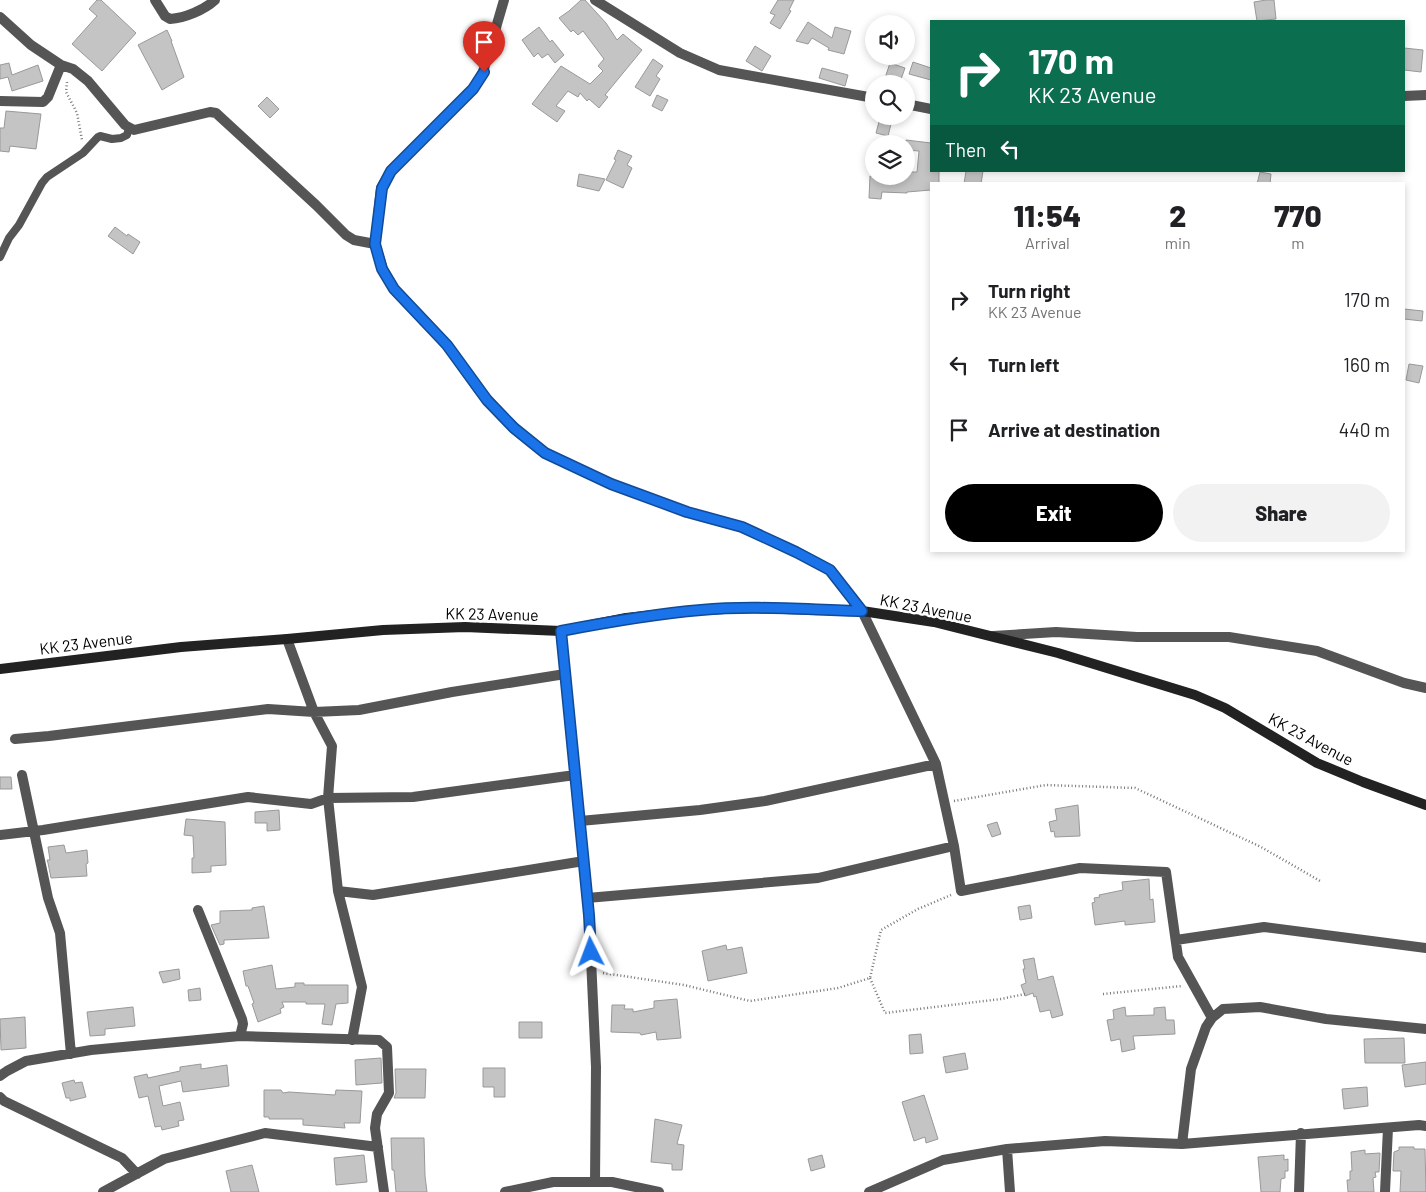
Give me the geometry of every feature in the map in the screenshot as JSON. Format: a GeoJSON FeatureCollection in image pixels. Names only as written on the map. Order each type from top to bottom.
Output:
{"type":"FeatureCollection","features":[{"type":"Feature","properties":{"kind":"main road","name":"KK 23 Avenue"},"geometry":{"type":"LineString","coordinates":[[0,669],[181,647],[383,630],[465,627],[561,631],[626,618],[702,610],[746,608],[862,611],[934,622],[1067,656],[1195,695],[1225,708],[1317,763],[1426,805]]}},
{"type":"Feature","properties":{"kind":"street"},"geometry":{"type":"LineString","coordinates":[[155,0],[165,16],[170,20],[207,7],[215,0]]}},
{"type":"Feature","properties":{"kind":"street"},"geometry":{"type":"LineString","coordinates":[[504,0],[484,72],[473,89],[391,171],[382,188],[375,244],[382,269],[394,289],[447,345],[495,410],[545,453],[611,484],[687,512],[742,527],[830,570],[862,611],[936,764],[954,846],[961,891],[1080,868],[1166,872],[1178,957],[1212,1018]]}},
{"type":"Feature","properties":{"kind":"street"},"geometry":{"type":"LineString","coordinates":[[595,0],[680,53],[719,70],[865,96]]}},
{"type":"Feature","properties":{"kind":"street"},"geometry":{"type":"LineString","coordinates":[[0,17],[31,44],[61,65],[74,69],[88,81],[129,128],[134,130],[142,129],[210,112],[216,113],[346,235],[354,240],[375,244]]}},
{"type":"Feature","properties":{"kind":"street"},"geometry":{"type":"LineString","coordinates":[[0,101],[43,102],[48,97],[61,65]]}},
{"type":"Feature","properties":{"kind":"street"},"geometry":{"type":"LineString","coordinates":[[1405,96],[1426,95]]}},
{"type":"Feature","properties":{"kind":"street"},"geometry":{"type":"LineString","coordinates":[[915,106],[930,109]]}},
{"type":"Feature","properties":{"kind":"street"},"geometry":{"type":"LineString","coordinates":[[561,631],[584,861],[592,971],[596,1067],[595,1182]]}},
{"type":"Feature","properties":{"kind":"street"},"geometry":{"type":"LineString","coordinates":[[989,636],[1056,632],[1137,637],[1230,637],[1317,651],[1404,683],[1426,688]]}},
{"type":"Feature","properties":{"kind":"street"},"geometry":{"type":"LineString","coordinates":[[287,639],[314,712],[332,746],[328,798],[338,891],[362,987],[352,1040]]}},
{"type":"Feature","properties":{"kind":"street"},"geometry":{"type":"LineString","coordinates":[[14,739],[268,709],[314,712],[359,710],[452,692],[564,674]]}},
{"type":"Feature","properties":{"kind":"street"},"geometry":{"type":"LineString","coordinates":[[580,821],[700,810],[766,801],[936,764]]}},
{"type":"Feature","properties":{"kind":"street"},"geometry":{"type":"LineString","coordinates":[[22,775],[48,898],[60,933],[71,1054]]}},
{"type":"Feature","properties":{"kind":"street"},"geometry":{"type":"LineString","coordinates":[[0,835],[34,832],[248,797],[311,804],[328,798],[413,796],[575,775]]}},
{"type":"Feature","properties":{"kind":"street"},"geometry":{"type":"LineString","coordinates":[[587,898],[818,878],[954,846]]}},
{"type":"Feature","properties":{"kind":"street"},"geometry":{"type":"LineString","coordinates":[[338,891],[372,895],[584,861]]}},
{"type":"Feature","properties":{"kind":"street"},"geometry":{"type":"LineString","coordinates":[[198,910],[242,1019],[243,1024],[240,1036]]}},
{"type":"Feature","properties":{"kind":"street"},"geometry":{"type":"LineString","coordinates":[[1176,940],[1264,927],[1426,948]]}},
{"type":"Feature","properties":{"kind":"street"},"geometry":{"type":"LineString","coordinates":[[1182,1144],[1191,1069],[1206,1027],[1212,1018],[1223,1009],[1260,1007],[1326,1019],[1426,1029]]}},
{"type":"Feature","properties":{"kind":"street"},"geometry":{"type":"LineString","coordinates":[[0,1076],[26,1061],[91,1050],[240,1036],[379,1040],[387,1047],[389,1093],[377,1114],[375,1128],[384,1192]]}},
{"type":"Feature","properties":{"kind":"street"},"geometry":{"type":"LineString","coordinates":[[0,1097],[20,1109],[122,1158],[138,1174]]}},
{"type":"Feature","properties":{"kind":"street"},"geometry":{"type":"LineString","coordinates":[[869,1192],[943,1160],[1007,1149],[1105,1140],[1182,1144],[1301,1133],[1426,1126]]}},
{"type":"Feature","properties":{"kind":"street"},"geometry":{"type":"LineString","coordinates":[[1386,1192],[1388,1128]]}},
{"type":"Feature","properties":{"kind":"street"},"geometry":{"type":"LineString","coordinates":[[103,1192],[164,1159],[265,1133],[378,1147]]}},
{"type":"Feature","properties":{"kind":"street"},"geometry":{"type":"LineString","coordinates":[[1299,1192],[1301,1133]]}},
{"type":"Feature","properties":{"kind":"street"},"geometry":{"type":"LineString","coordinates":[[1007,1149],[1010,1192]]}},
{"type":"Feature","properties":{"kind":"street"},"geometry":{"type":"LineString","coordinates":[[505,1192],[553,1182],[612,1182],[660,1192]]}},
{"type":"Feature","properties":{"kind":"lane"},"geometry":{"type":"LineString","coordinates":[[0,257],[9,238],[19,225],[47,177],[83,153],[98,137],[121,138],[127,135],[129,128]]}},
{"type":"Feature","properties":{"kind":"path"},"geometry":{"type":"LineString","coordinates":[[74,69],[68,78],[66,92],[77,113],[83,142],[83,153]]}},
{"type":"Feature","properties":{"kind":"path"},"geometry":{"type":"LineString","coordinates":[[945,803],[1046,785],[1134,788],[1261,848],[1320,882]]}},
{"type":"Feature","properties":{"kind":"path"},"geometry":{"type":"LineString","coordinates":[[961,891],[918,909],[881,930],[870,978],[885,1013],[1001,999],[1025,994]]}},
{"type":"Feature","properties":{"kind":"path"},"geometry":{"type":"LineString","coordinates":[[592,971],[684,985],[750,1001],[838,988],[870,978]]}},
{"type":"Feature","properties":{"kind":"path"},"geometry":{"type":"LineString","coordinates":[[1103,994],[1194,985]]}},
{"type":"Feature","properties":{"kind":"building"},"geometry":{"type":"Polygon","coordinates":[[[97,0],[101,0],[136,33],[102,71],[72,44],[97,16],[89,9],[97,0]]]}},
{"type":"Feature","properties":{"kind":"building"},"geometry":{"type":"Polygon","coordinates":[[[581,0],[585,0],[606,23],[617,40],[623,34],[642,50],[605,95],[608,97],[599,108],[589,99],[587,101],[580,93],[578,97],[568,91],[556,106],[565,111],[557,122],[532,104],[561,66],[590,84],[603,71],[598,66],[604,59],[583,31],[578,35],[573,30],[571,32],[559,18],[581,0]]]}},
{"type":"Feature","properties":{"kind":"building"},"geometry":{"type":"Polygon","coordinates":[[[778,0],[794,0],[789,10],[791,11],[780,29],[770,23],[775,15],[770,13],[778,0]]]}},
{"type":"Feature","properties":{"kind":"building"},"geometry":{"type":"Polygon","coordinates":[[[1274,0],[1276,19],[1257,20],[1254,2],[1274,0]]]}},
{"type":"Feature","properties":{"kind":"building"},"geometry":{"type":"Polygon","coordinates":[[[808,22],[832,38],[835,27],[851,31],[844,54],[828,50],[829,48],[812,38],[808,44],[796,41],[808,22]]]}},
{"type":"Feature","properties":{"kind":"building"},"geometry":{"type":"Polygon","coordinates":[[[539,27],[550,42],[552,40],[564,55],[555,63],[548,54],[542,58],[538,53],[534,57],[522,40],[539,27]]]}},
{"type":"Feature","properties":{"kind":"building"},"geometry":{"type":"Polygon","coordinates":[[[167,30],[184,77],[162,90],[138,45],[167,30]]]}},
{"type":"Feature","properties":{"kind":"building"},"geometry":{"type":"Polygon","coordinates":[[[755,46],[771,56],[762,71],[746,61],[755,46]]]}},
{"type":"Feature","properties":{"kind":"building"},"geometry":{"type":"Polygon","coordinates":[[[1405,48],[1423,50],[1421,72],[1405,70],[1405,48]]]}},
{"type":"Feature","properties":{"kind":"building"},"geometry":{"type":"Polygon","coordinates":[[[653,59],[663,66],[656,76],[660,79],[650,96],[635,87],[653,59]]]}},
{"type":"Feature","properties":{"kind":"building"},"geometry":{"type":"Polygon","coordinates":[[[9,63],[12,75],[38,65],[43,81],[12,91],[8,77],[0,79],[0,65],[9,63]]]}},
{"type":"Feature","properties":{"kind":"building"},"geometry":{"type":"Polygon","coordinates":[[[915,63],[930,68],[930,80],[909,74],[912,65],[915,65],[915,63]]]}},
{"type":"Feature","properties":{"kind":"building"},"geometry":{"type":"Polygon","coordinates":[[[889,65],[905,68],[902,75],[886,75],[889,65]]]}},
{"type":"Feature","properties":{"kind":"building"},"geometry":{"type":"Polygon","coordinates":[[[822,68],[848,75],[845,86],[819,78],[822,68]]]}},
{"type":"Feature","properties":{"kind":"building"},"geometry":{"type":"Polygon","coordinates":[[[657,95],[668,100],[662,111],[652,106],[657,95]]]}},
{"type":"Feature","properties":{"kind":"building"},"geometry":{"type":"Polygon","coordinates":[[[267,97],[279,109],[270,118],[258,106],[267,97]]]}},
{"type":"Feature","properties":{"kind":"building"},"geometry":{"type":"Polygon","coordinates":[[[6,111],[41,114],[36,149],[10,146],[9,152],[0,151],[0,128],[4,128],[6,111]]]}},
{"type":"Feature","properties":{"kind":"building"},"geometry":{"type":"Polygon","coordinates":[[[878,125],[891,125],[888,135],[876,133],[878,125]]]}},
{"type":"Feature","properties":{"kind":"building"},"geometry":{"type":"Polygon","coordinates":[[[915,141],[930,143],[930,172],[939,172],[939,182],[930,182],[930,190],[907,193],[882,192],[881,199],[869,198],[870,185],[915,185],[915,172],[917,172],[919,151],[915,151],[915,141]]]}},
{"type":"Feature","properties":{"kind":"building"},"geometry":{"type":"Polygon","coordinates":[[[618,150],[632,156],[627,165],[632,168],[623,188],[606,180],[616,160],[614,159],[618,150]]]}},
{"type":"Feature","properties":{"kind":"building"},"geometry":{"type":"Polygon","coordinates":[[[966,172],[983,172],[981,182],[964,182],[966,172]]]}},
{"type":"Feature","properties":{"kind":"building"},"geometry":{"type":"Polygon","coordinates":[[[1260,172],[1271,174],[1270,182],[1258,182],[1260,172]]]}},
{"type":"Feature","properties":{"kind":"building"},"geometry":{"type":"Polygon","coordinates":[[[579,174],[605,179],[599,191],[577,186],[579,174]]]}},
{"type":"Feature","properties":{"kind":"building"},"geometry":{"type":"Polygon","coordinates":[[[115,227],[127,236],[128,234],[140,242],[133,254],[108,236],[115,227]]]}},
{"type":"Feature","properties":{"kind":"building"},"geometry":{"type":"Polygon","coordinates":[[[1405,309],[1423,311],[1422,321],[1405,319],[1405,309]]]}},
{"type":"Feature","properties":{"kind":"building"},"geometry":{"type":"Polygon","coordinates":[[[1409,364],[1423,366],[1419,383],[1406,380],[1409,364]]]}},
{"type":"Feature","properties":{"kind":"building"},"geometry":{"type":"Polygon","coordinates":[[[0,777],[11,777],[12,789],[0,789],[0,777]]]}},
{"type":"Feature","properties":{"kind":"building"},"geometry":{"type":"Polygon","coordinates":[[[1078,805],[1080,836],[1055,837],[1054,831],[1051,832],[1049,822],[1057,820],[1055,809],[1078,805]]]}},
{"type":"Feature","properties":{"kind":"building"},"geometry":{"type":"Polygon","coordinates":[[[279,810],[280,830],[267,831],[267,823],[255,823],[255,812],[279,810]]]}},
{"type":"Feature","properties":{"kind":"building"},"geometry":{"type":"Polygon","coordinates":[[[186,819],[225,822],[226,865],[211,866],[211,872],[192,873],[192,858],[194,858],[193,836],[184,835],[186,819]]]}},
{"type":"Feature","properties":{"kind":"building"},"geometry":{"type":"Polygon","coordinates":[[[997,822],[1001,834],[992,837],[987,825],[997,822]]]}},
{"type":"Feature","properties":{"kind":"building"},"geometry":{"type":"Polygon","coordinates":[[[64,845],[66,853],[87,850],[87,876],[51,878],[47,860],[50,860],[48,847],[64,845]]]}},
{"type":"Feature","properties":{"kind":"building"},"geometry":{"type":"Polygon","coordinates":[[[1149,879],[1150,900],[1153,899],[1155,922],[1125,925],[1125,921],[1095,925],[1092,903],[1095,902],[1094,898],[1100,897],[1099,895],[1123,890],[1122,882],[1149,879]]]}},
{"type":"Feature","properties":{"kind":"building"},"geometry":{"type":"Polygon","coordinates":[[[1030,905],[1032,918],[1020,920],[1018,907],[1030,905]]]}},
{"type":"Feature","properties":{"kind":"building"},"geometry":{"type":"Polygon","coordinates":[[[264,906],[269,938],[224,940],[224,944],[220,945],[211,925],[220,923],[220,911],[252,910],[252,908],[264,906]]]}},
{"type":"Feature","properties":{"kind":"building"},"geometry":{"type":"Polygon","coordinates":[[[726,945],[727,950],[742,947],[747,973],[708,981],[702,951],[726,945]]]}},
{"type":"Feature","properties":{"kind":"building"},"geometry":{"type":"Polygon","coordinates":[[[1034,958],[1038,980],[1053,976],[1063,1015],[1052,1018],[1050,1010],[1040,1012],[1036,996],[1034,997],[1033,993],[1025,996],[1021,985],[1026,983],[1023,960],[1034,958]]]}},
{"type":"Feature","properties":{"kind":"building"},"geometry":{"type":"Polygon","coordinates":[[[272,965],[276,989],[295,987],[295,983],[304,983],[304,985],[348,985],[348,1003],[336,1004],[332,1025],[322,1024],[325,1004],[306,1004],[306,1002],[282,1002],[284,1007],[280,1009],[281,1013],[258,1022],[252,1004],[254,1003],[248,986],[246,986],[243,971],[272,965]]]}},
{"type":"Feature","properties":{"kind":"building"},"geometry":{"type":"Polygon","coordinates":[[[179,969],[180,979],[163,983],[159,972],[179,969]]]}},
{"type":"Feature","properties":{"kind":"building"},"geometry":{"type":"Polygon","coordinates":[[[200,988],[201,1000],[189,1001],[188,990],[200,988]]]}},
{"type":"Feature","properties":{"kind":"building"},"geometry":{"type":"Polygon","coordinates":[[[677,999],[681,1038],[657,1040],[656,1032],[641,1035],[640,1033],[611,1032],[612,1005],[625,1005],[624,1009],[633,1009],[633,1012],[654,1008],[654,1001],[677,999]]]}},
{"type":"Feature","properties":{"kind":"building"},"geometry":{"type":"Polygon","coordinates":[[[133,1007],[135,1026],[105,1029],[105,1035],[90,1036],[87,1012],[133,1007]]]}},
{"type":"Feature","properties":{"kind":"building"},"geometry":{"type":"Polygon","coordinates":[[[1125,1007],[1126,1016],[1154,1015],[1154,1008],[1165,1007],[1166,1020],[1174,1020],[1175,1034],[1133,1036],[1135,1049],[1122,1052],[1120,1039],[1111,1041],[1107,1020],[1114,1019],[1113,1010],[1125,1007]]]}},
{"type":"Feature","properties":{"kind":"building"},"geometry":{"type":"Polygon","coordinates":[[[25,1017],[26,1048],[1,1050],[0,1019],[25,1017]]]}},
{"type":"Feature","properties":{"kind":"building"},"geometry":{"type":"Polygon","coordinates":[[[519,1022],[542,1022],[542,1038],[519,1038],[519,1022]]]}},
{"type":"Feature","properties":{"kind":"building"},"geometry":{"type":"Polygon","coordinates":[[[921,1034],[923,1053],[910,1054],[909,1035],[921,1034]]]}},
{"type":"Feature","properties":{"kind":"building"},"geometry":{"type":"Polygon","coordinates":[[[1404,1038],[1405,1063],[1365,1063],[1364,1039],[1404,1038]]]}},
{"type":"Feature","properties":{"kind":"building"},"geometry":{"type":"Polygon","coordinates":[[[965,1053],[968,1069],[946,1073],[943,1057],[965,1053]]]}},
{"type":"Feature","properties":{"kind":"building"},"geometry":{"type":"Polygon","coordinates":[[[381,1058],[382,1083],[356,1085],[355,1060],[381,1058]]]}},
{"type":"Feature","properties":{"kind":"building"},"geometry":{"type":"Polygon","coordinates":[[[1426,1062],[1426,1084],[1405,1087],[1402,1065],[1426,1062]]]}},
{"type":"Feature","properties":{"kind":"building"},"geometry":{"type":"Polygon","coordinates":[[[201,1064],[201,1069],[227,1065],[229,1086],[183,1092],[181,1081],[159,1086],[163,1106],[180,1102],[184,1120],[178,1121],[179,1126],[162,1130],[161,1126],[155,1127],[148,1096],[139,1098],[134,1077],[147,1074],[148,1078],[180,1071],[180,1067],[201,1064]]]}},
{"type":"Feature","properties":{"kind":"building"},"geometry":{"type":"Polygon","coordinates":[[[483,1068],[505,1068],[505,1097],[494,1097],[494,1087],[483,1087],[483,1068]]]}},
{"type":"Feature","properties":{"kind":"building"},"geometry":{"type":"Polygon","coordinates":[[[395,1069],[426,1069],[425,1098],[394,1098],[396,1093],[395,1069]]]}},
{"type":"Feature","properties":{"kind":"building"},"geometry":{"type":"Polygon","coordinates":[[[74,1080],[75,1083],[82,1082],[86,1097],[70,1101],[70,1098],[66,1098],[62,1083],[74,1080]]]}},
{"type":"Feature","properties":{"kind":"building"},"geometry":{"type":"Polygon","coordinates":[[[1367,1087],[1368,1106],[1344,1109],[1342,1089],[1367,1087]]]}},
{"type":"Feature","properties":{"kind":"building"},"geometry":{"type":"Polygon","coordinates":[[[264,1090],[281,1090],[283,1093],[335,1095],[336,1090],[362,1091],[360,1123],[344,1123],[345,1128],[303,1125],[303,1119],[269,1119],[269,1117],[264,1117],[264,1090]]]}},
{"type":"Feature","properties":{"kind":"building"},"geometry":{"type":"Polygon","coordinates":[[[924,1095],[938,1139],[926,1143],[925,1137],[914,1141],[902,1102],[924,1095]]]}},
{"type":"Feature","properties":{"kind":"building"},"geometry":{"type":"Polygon","coordinates":[[[655,1119],[682,1125],[677,1144],[684,1145],[682,1170],[672,1170],[672,1164],[651,1162],[655,1119]]]}},
{"type":"Feature","properties":{"kind":"building"},"geometry":{"type":"Polygon","coordinates":[[[391,1138],[424,1138],[427,1192],[396,1192],[394,1170],[392,1170],[391,1138]]]}},
{"type":"Feature","properties":{"kind":"building"},"geometry":{"type":"Polygon","coordinates":[[[1399,1147],[1425,1149],[1426,1192],[1400,1192],[1401,1171],[1393,1171],[1394,1152],[1399,1150],[1399,1147]]]}},
{"type":"Feature","properties":{"kind":"building"},"geometry":{"type":"Polygon","coordinates":[[[1365,1150],[1365,1154],[1380,1153],[1379,1172],[1375,1172],[1376,1177],[1373,1178],[1374,1192],[1348,1192],[1347,1180],[1350,1180],[1350,1171],[1352,1171],[1351,1152],[1365,1150]]]}},
{"type":"Feature","properties":{"kind":"building"},"geometry":{"type":"Polygon","coordinates":[[[364,1155],[367,1182],[336,1185],[334,1158],[364,1155]]]}},
{"type":"Feature","properties":{"kind":"building"},"geometry":{"type":"Polygon","coordinates":[[[822,1155],[825,1167],[811,1171],[808,1159],[822,1155]]]}},
{"type":"Feature","properties":{"kind":"building"},"geometry":{"type":"Polygon","coordinates":[[[1284,1155],[1284,1160],[1288,1159],[1288,1171],[1285,1171],[1285,1178],[1281,1179],[1280,1192],[1261,1192],[1258,1157],[1284,1155]]]}},
{"type":"Feature","properties":{"kind":"building"},"geometry":{"type":"Polygon","coordinates":[[[252,1165],[259,1192],[231,1192],[226,1171],[252,1165]]]}},
{"type":"Feature","properties":{"kind":"route"},"geometry":{"type":"LineString","coordinates":[[484,72],[473,89],[391,171],[382,188],[375,244],[382,269],[394,289],[447,345],[495,410],[545,453],[611,484],[687,512],[742,527],[796,552],[830,570],[862,611],[746,608],[702,610],[626,618],[561,631],[591,952]]}}]}
